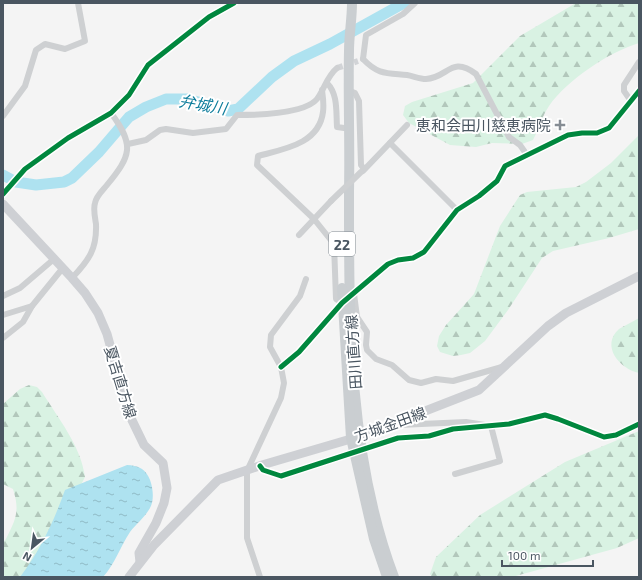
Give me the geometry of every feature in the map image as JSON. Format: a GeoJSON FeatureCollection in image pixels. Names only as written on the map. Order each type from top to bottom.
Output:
{"type":"FeatureCollection","features":[{"type":"Feature","properties":{"kind":"main road","name":"田川直方線"},"geometry":{"type":"LineString","coordinates":[[348,6],[344,128],[348,298],[356,437],[374,539],[387,577]]}},
{"type":"Feature","properties":{"kind":"main road","name":"田川直方線"},"geometry":{"type":"LineString","coordinates":[[347,50],[350,91],[348,298]]}},
{"type":"Feature","properties":{"kind":"main road","name":"夏吉直方線"},"geometry":{"type":"LineString","coordinates":[[3,204],[86,293],[107,334],[129,414],[144,445],[163,462],[166,473],[167,488],[164,503],[156,523],[139,553],[140,562],[129,577]]}},
{"type":"Feature","properties":{"kind":"main road","name":"方城金田線"},"geometry":{"type":"LineString","coordinates":[[140,562],[218,480],[356,437],[479,390],[548,326],[566,313],[639,276]]}},
{"type":"Feature","properties":{"kind":"main road","name":"田川直方線"},"geometry":{"type":"LineString","coordinates":[[356,437],[370,494],[394,577]]}},
{"type":"Feature","properties":{"kind":"street"},"geometry":{"type":"LineString","coordinates":[[3,116],[25,86],[36,50],[45,44],[65,49],[85,41],[78,3]]}},
{"type":"Feature","properties":{"kind":"street"},"geometry":{"type":"LineString","coordinates":[[3,194],[26,169],[68,138],[111,113],[129,95],[148,65],[209,17],[234,3]]}},
{"type":"Feature","properties":{"kind":"street"},"geometry":{"type":"LineString","coordinates":[[415,3],[403,14],[366,35],[360,60],[383,73],[426,79],[451,68],[463,66],[469,69],[476,74],[509,137],[520,145],[527,155]]}},
{"type":"Feature","properties":{"kind":"street"},"geometry":{"type":"LineString","coordinates":[[631,101],[624,91],[624,85],[639,62]]}},
{"type":"Feature","properties":{"kind":"street"},"geometry":{"type":"LineString","coordinates":[[128,144],[146,140],[160,130],[166,129],[186,133],[226,129],[237,115],[273,114],[310,106],[316,100],[336,68]]}},
{"type":"Feature","properties":{"kind":"street"},"geometry":{"type":"LineString","coordinates":[[326,83],[333,89],[335,95],[337,127],[344,128]]}},
{"type":"Feature","properties":{"kind":"street"},"geometry":{"type":"LineString","coordinates":[[322,90],[324,112],[319,124],[310,136],[301,144],[258,156],[257,165],[314,219],[334,244],[336,299],[348,298]]}},
{"type":"Feature","properties":{"kind":"street"},"geometry":{"type":"LineString","coordinates":[[350,91],[355,93],[359,101],[361,165],[363,171]]}},
{"type":"Feature","properties":{"kind":"street"},"geometry":{"type":"LineString","coordinates":[[281,367],[299,352],[348,298],[388,264],[398,260],[413,258],[424,252],[457,210],[479,196],[496,181],[505,166],[568,136],[582,133],[597,133],[609,128],[639,91]]}},
{"type":"Feature","properties":{"kind":"street"},"geometry":{"type":"LineString","coordinates":[[72,278],[88,260],[94,246],[96,236],[95,203],[125,158],[128,144],[126,135],[111,113]]}},
{"type":"Feature","properties":{"kind":"street"},"geometry":{"type":"LineString","coordinates":[[299,235],[331,200],[363,171],[407,125]]}},
{"type":"Feature","properties":{"kind":"street"},"geometry":{"type":"LineString","coordinates":[[390,143],[457,210]]}},
{"type":"Feature","properties":{"kind":"street"},"geometry":{"type":"LineString","coordinates":[[3,296],[20,288],[54,259]]}},
{"type":"Feature","properties":{"kind":"street"},"geometry":{"type":"LineString","coordinates":[[3,338],[23,322],[32,306],[62,269]]}},
{"type":"Feature","properties":{"kind":"street"},"geometry":{"type":"LineString","coordinates":[[260,577],[247,538],[247,471],[281,398],[284,383],[281,367],[270,347],[271,335],[300,296],[306,279]]}},
{"type":"Feature","properties":{"kind":"street"},"geometry":{"type":"LineString","coordinates":[[348,298],[357,317],[367,332],[367,350],[376,359],[392,365],[409,380],[421,383],[436,379],[453,381],[505,366]]}},
{"type":"Feature","properties":{"kind":"street"},"geometry":{"type":"LineString","coordinates":[[3,315],[32,306]]}},
{"type":"Feature","properties":{"kind":"street"},"geometry":{"type":"LineString","coordinates":[[260,466],[263,470],[281,476],[398,438],[430,436],[453,429],[509,424],[545,415],[604,437],[616,435],[639,424]]}},
{"type":"Feature","properties":{"kind":"street"},"geometry":{"type":"LineString","coordinates":[[395,422],[399,425],[466,422],[492,426]]}},
{"type":"Feature","properties":{"kind":"street"},"geometry":{"type":"LineString","coordinates":[[455,474],[500,461],[492,426]]}},
{"type":"Feature","properties":{"kind":"green space"},"geometry":{"type":"Polygon","coordinates":[[[576,3],[639,3],[639,43],[627,47],[602,60],[566,86],[549,106],[542,118],[533,140],[522,144],[492,143],[476,147],[450,145],[409,123],[403,115],[405,106],[412,102],[473,83],[520,36],[576,3]]]}},
{"type":"Feature","properties":{"kind":"green space"},"geometry":{"type":"Polygon","coordinates":[[[639,135],[639,229],[609,238],[553,251],[542,258],[508,310],[485,341],[470,353],[453,356],[440,352],[437,346],[439,336],[446,325],[474,294],[500,226],[520,195],[527,192],[576,187],[586,182],[611,163],[639,135]]]}},
{"type":"Feature","properties":{"kind":"green space"},"geometry":{"type":"Polygon","coordinates":[[[639,318],[639,373],[632,371],[619,362],[612,349],[611,342],[619,329],[639,318]]]}},
{"type":"Feature","properties":{"kind":"green space"},"geometry":{"type":"Polygon","coordinates":[[[29,385],[37,387],[42,392],[68,433],[79,454],[85,477],[34,577],[3,577],[3,542],[6,539],[16,515],[16,503],[13,489],[3,484],[3,404],[20,389],[29,385]]]}},
{"type":"Feature","properties":{"kind":"green space"},"geometry":{"type":"Polygon","coordinates":[[[639,431],[639,538],[617,548],[512,577],[432,577],[430,574],[436,557],[480,515],[565,462],[639,431]]]}},
{"type":"Feature","properties":{"kind":"water"},"geometry":{"type":"Polygon","coordinates":[[[127,465],[142,469],[148,476],[151,481],[153,493],[152,504],[146,514],[130,532],[111,567],[103,577],[20,577],[34,557],[46,535],[65,490],[127,465]]]}},
{"type":"Feature","properties":{"kind":"waterway","name":"弁城川"},"geometry":{"type":"LineString","coordinates":[[3,175],[16,182],[36,185],[64,182],[72,178],[99,152],[129,117],[146,107],[166,99],[188,99],[228,111],[238,109],[272,77],[294,61],[330,44],[404,3]]}},
{"type":"Feature","properties":{"kind":"tunnel"},"geometry":{"type":"LineString","coordinates":[[337,68],[358,61]]}},
{"type":"Feature","properties":{"kind":"cycle path"},"geometry":{"type":"LineString","coordinates":[[3,194],[25,169],[68,138],[111,113],[129,95],[148,65],[209,17],[234,3]]}},
{"type":"Feature","properties":{"kind":"cycle path"},"geometry":{"type":"LineString","coordinates":[[281,367],[299,352],[342,303],[388,264],[398,260],[413,258],[424,252],[457,210],[479,196],[497,181],[505,166],[568,135],[597,133],[609,128],[639,91]]}},
{"type":"Feature","properties":{"kind":"cycle path"},"geometry":{"type":"LineString","coordinates":[[260,466],[263,470],[281,476],[398,438],[429,436],[453,429],[509,424],[545,415],[604,437],[616,435],[639,424]]}},
{"type":"Feature","properties":{"kind":"place","name":"恵和会田川慈恵病院"},"geometry":{"type":"Point","coordinates":[560,125]}}]}
